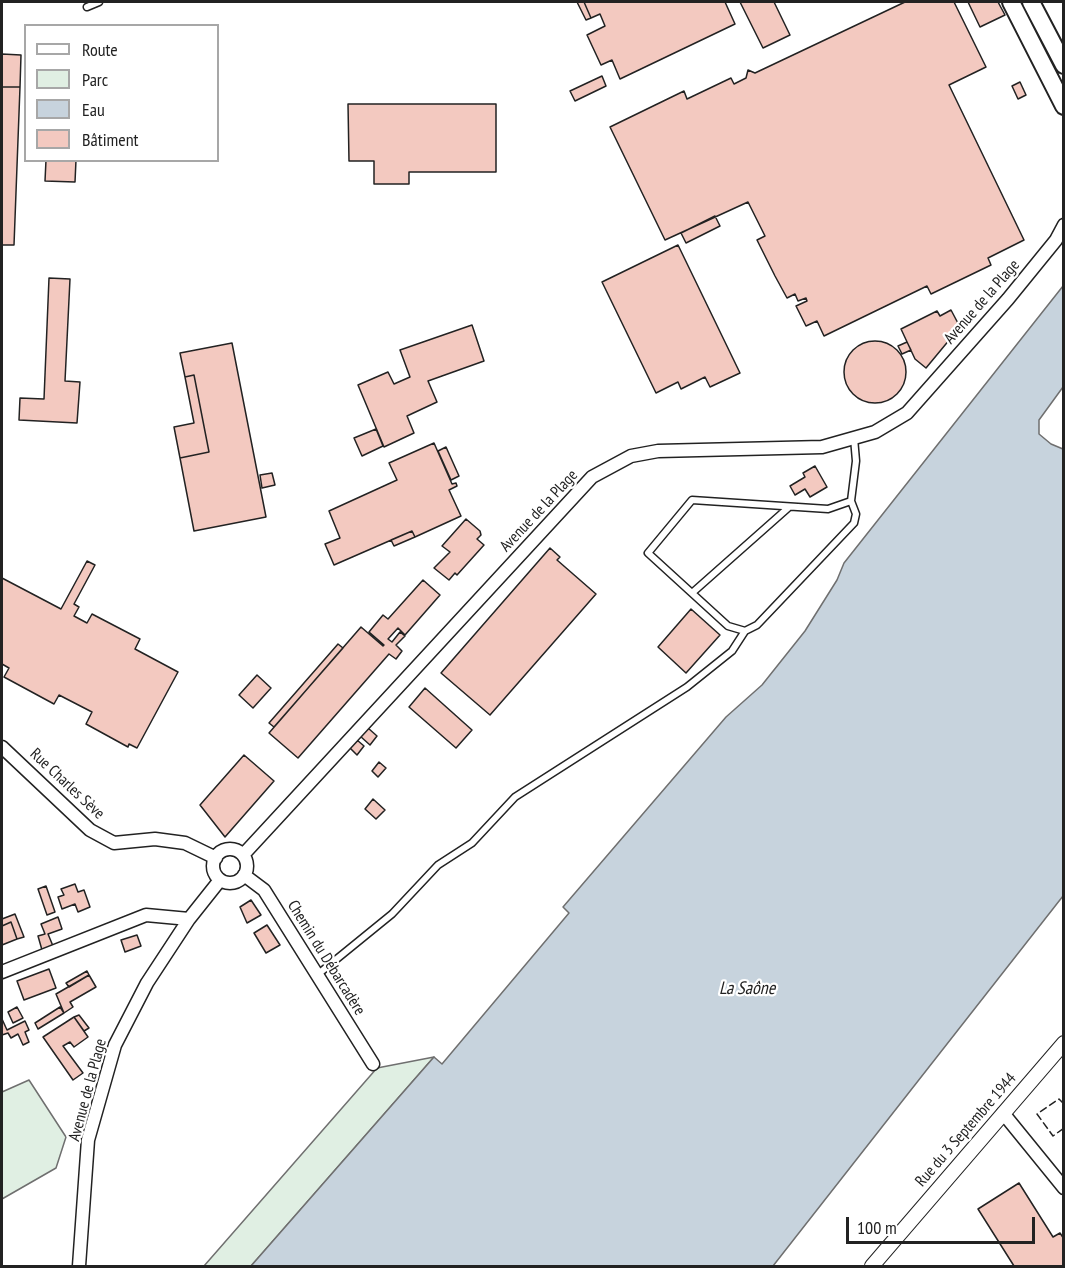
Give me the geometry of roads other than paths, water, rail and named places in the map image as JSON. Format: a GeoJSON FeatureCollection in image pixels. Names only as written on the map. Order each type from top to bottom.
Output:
{"type":"FeatureCollection","features":[{"type":"Feature","properties":{"kind":"main road"},"geometry":{"type":"LineString","coordinates":[[1011,2],[1064,106]]}},
{"type":"Feature","properties":{"kind":"main road"},"geometry":{"type":"LineString","coordinates":[[1032,2],[1064,65]]}},
{"type":"Feature","properties":{"kind":"street","name":"Avenue de la Plage"},"geometry":{"type":"LineString","coordinates":[[243,855],[592,477],[631,456],[658,451],[822,447],[875,432],[907,413],[1022,282],[1056,240],[1064,225]]}},
{"type":"Feature","properties":{"kind":"street","name":"Rue Charles Sève"},"geometry":{"type":"LineString","coordinates":[[2,747],[5,747],[90,830],[114,843],[155,839],[185,843],[216,858]]}},
{"type":"Feature","properties":{"kind":"street"},"geometry":{"type":"LineString","coordinates":[[232,849],[243,855],[247,865],[244,875],[236,882],[220,880],[213,870],[220,853],[232,849]]}},
{"type":"Feature","properties":{"kind":"street","name":"Chemin du Débarcadère"},"geometry":{"type":"LineString","coordinates":[[244,875],[264,890],[373,1064]]}},
{"type":"Feature","properties":{"kind":"street","name":"Avenue de la Plage"},"geometry":{"type":"LineString","coordinates":[[79,1266],[88,1140],[115,1046],[147,983],[189,919],[220,880]]}},
{"type":"Feature","properties":{"kind":"street"},"geometry":{"type":"LineString","coordinates":[[2,972],[146,915],[189,919]]}},
{"type":"Feature","properties":{"kind":"street","name":"Rue du 3 Septembre 1944"},"geometry":{"type":"LineString","coordinates":[[872,1266],[1064,1042]]}},
{"type":"Feature","properties":{"kind":"street"},"geometry":{"type":"LineString","coordinates":[[1003,1113],[1064,1188]]}},
{"type":"Feature","properties":{"kind":"lane"},"geometry":{"type":"LineString","coordinates":[[87,7],[99,2]]}},
{"type":"Feature","properties":{"kind":"lane"},"geometry":{"type":"LineString","coordinates":[[317,975],[392,914],[438,865],[472,843],[515,797],[687,687],[732,651],[745,631],[757,625],[850,531],[856,514],[851,501],[856,461],[854,438]]}},
{"type":"Feature","properties":{"kind":"lane"},"geometry":{"type":"LineString","coordinates":[[745,631],[728,626],[648,553],[692,500],[828,509],[851,501]]}},
{"type":"Feature","properties":{"kind":"lane"},"geometry":{"type":"LineString","coordinates":[[692,593],[789,508]]}},
{"type":"Feature","properties":{"kind":"water","name":"La Saône"},"geometry":{"type":"Polygon","coordinates":[[[1063,286],[1063,387],[1039,420],[1039,434],[1051,444],[1063,449],[1063,896],[773,1266],[251,1266],[434,1057],[442,1064],[569,913],[563,907],[726,717],[762,685],[805,631],[837,580],[844,563],[1063,286]]]}}]}
